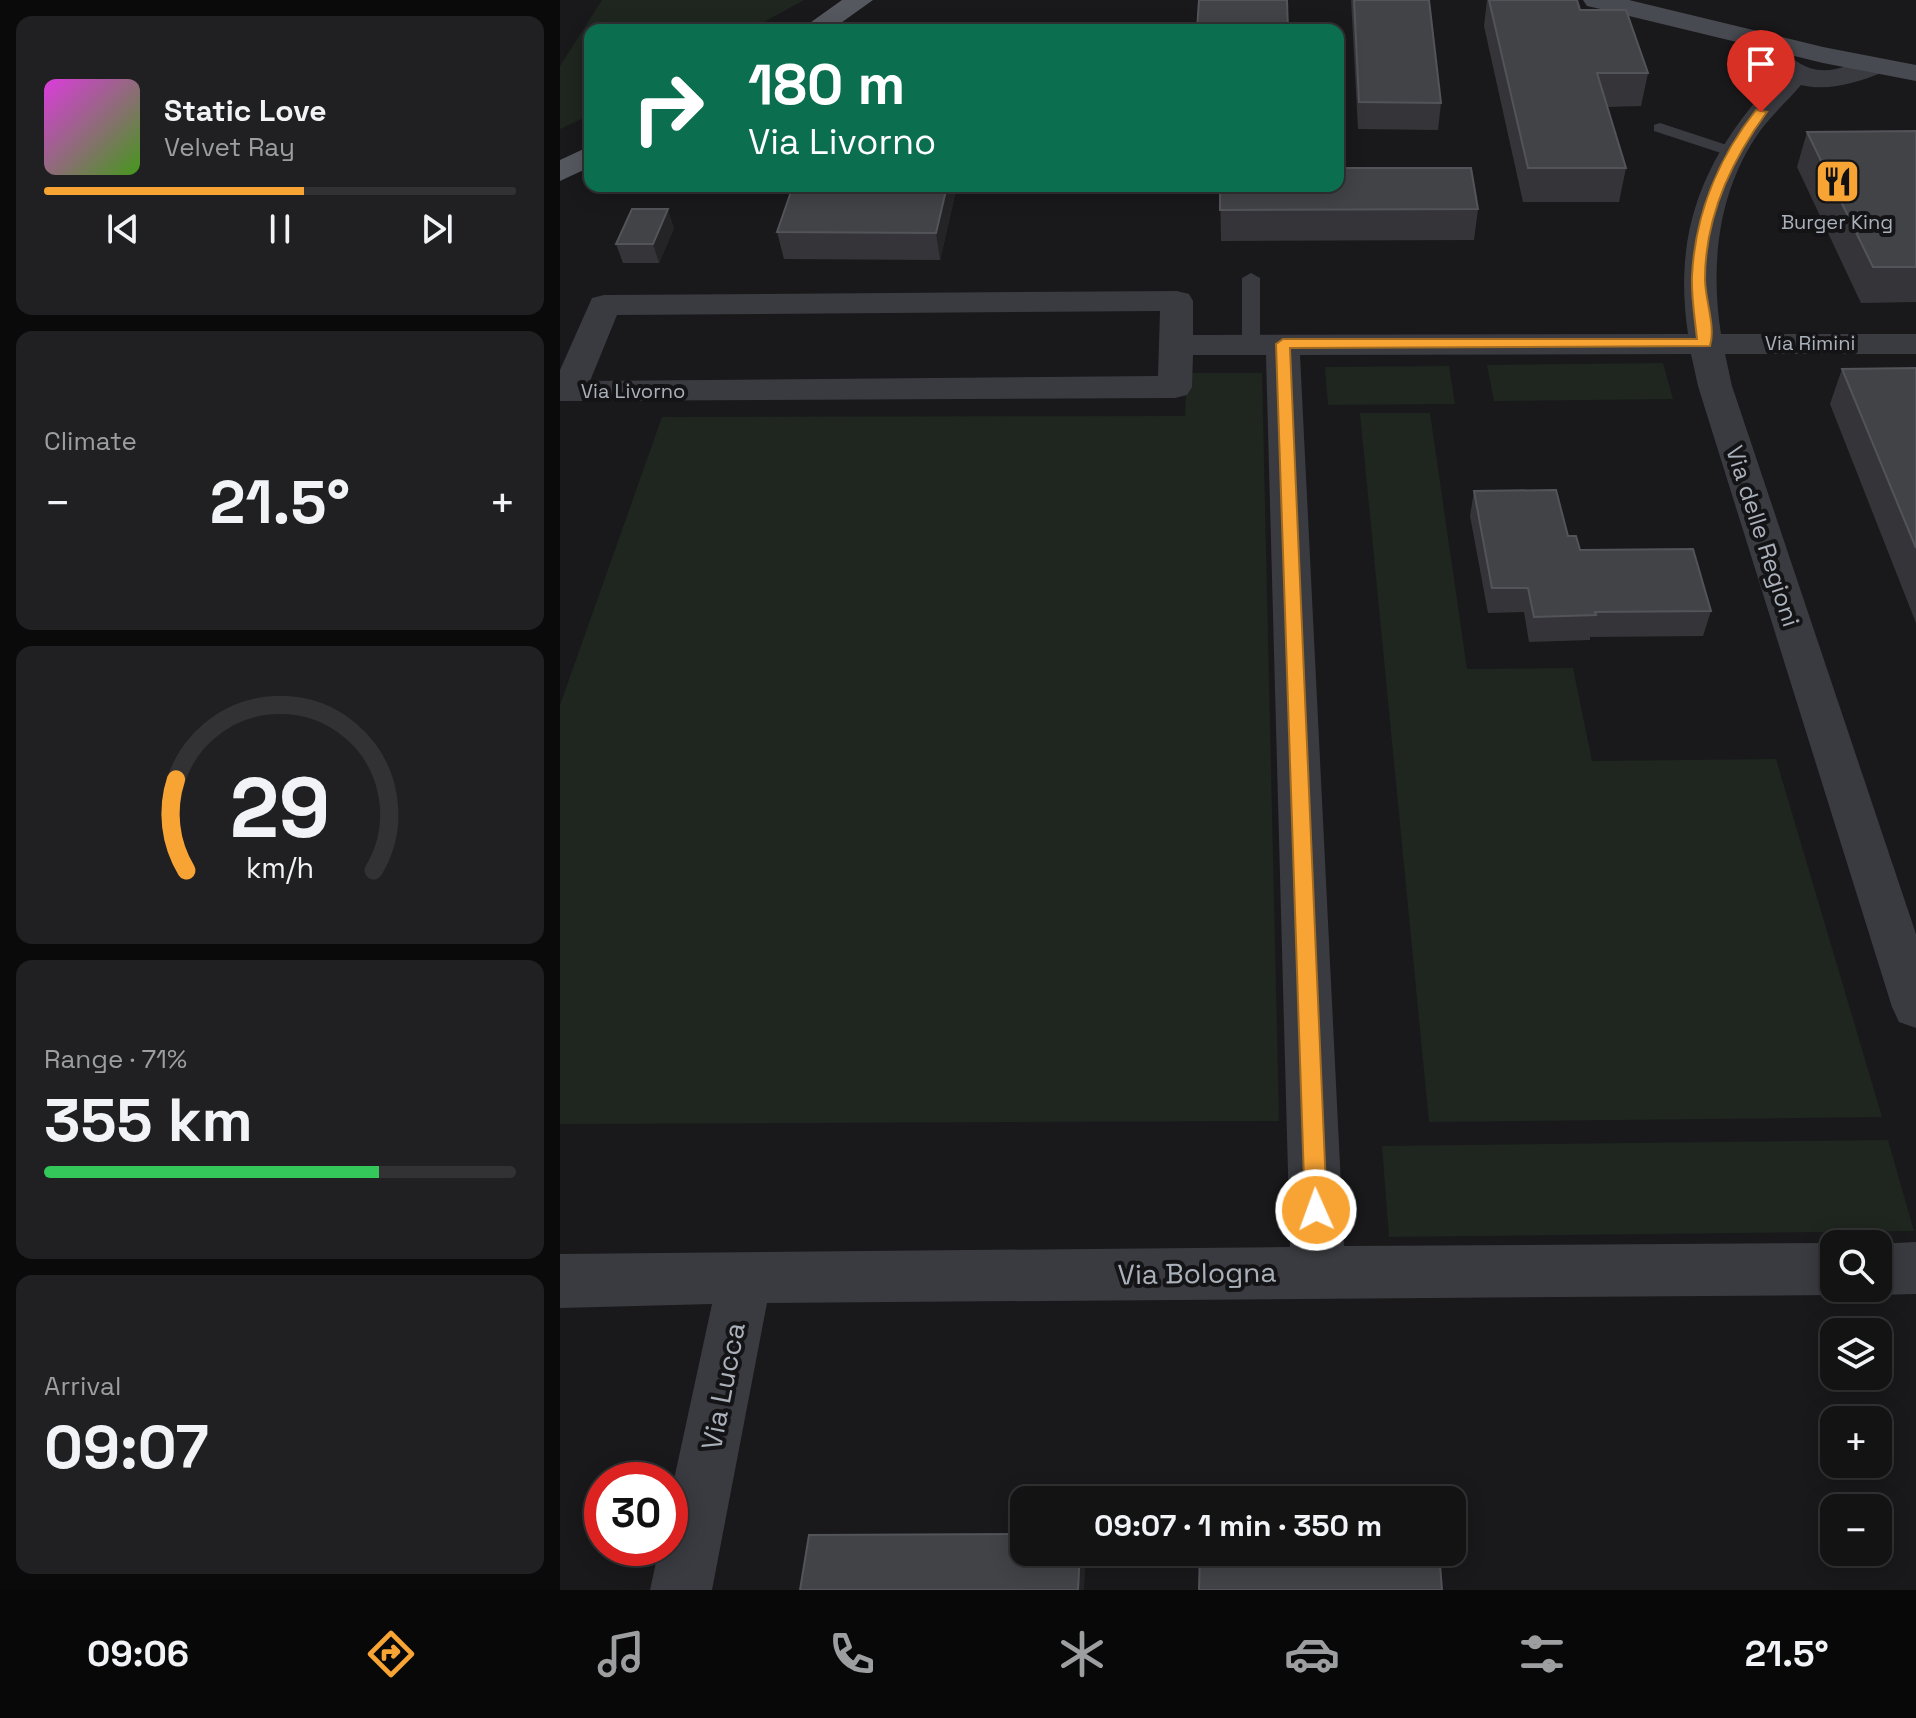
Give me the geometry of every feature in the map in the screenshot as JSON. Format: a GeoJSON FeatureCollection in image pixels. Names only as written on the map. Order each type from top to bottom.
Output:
{"type":"FeatureCollection","features":[{"type":"Feature","properties":{"kind":"main road"},"geometry":{"type":"LineString","coordinates":[[822,24],[860,0]]}},
{"type":"Feature","properties":{"kind":"main road"},"geometry":{"type":"LineString","coordinates":[[1596,0],[1763,41],[1916,73]]}},
{"type":"Feature","properties":{"kind":"main road"},"geometry":{"type":"LineString","coordinates":[[560,172],[584,158]]}},
{"type":"Feature","properties":{"kind":"street"},"geometry":{"type":"LineString","coordinates":[[1763,41],[1775,63],[1793,77],[1834,78],[1874,66]]}},
{"type":"Feature","properties":{"kind":"street","name":"Via delle Regioni"},"geometry":{"type":"LineString","coordinates":[[1793,77],[1761,112],[1733,152],[1712,201],[1701,249],[1699,298],[1705,343],[1720,401],[1916,1007]]}},
{"type":"Feature","properties":{"kind":"street","name":"Via Livorno"},"geometry":{"type":"LineString","coordinates":[[1177,301],[1176,345],[1175,387],[568,392],[604,305],[1177,301]]}},
{"type":"Feature","properties":{"kind":"street"},"geometry":{"type":"LineString","coordinates":[[1176,345],[1705,343]]}},
{"type":"Feature","properties":{"kind":"street","name":"Via Rimini"},"geometry":{"type":"LineString","coordinates":[[1705,343],[1916,344]]}},
{"type":"Feature","properties":{"kind":"street"},"geometry":{"type":"LineString","coordinates":[[1267,344],[1318,1271]]}},
{"type":"Feature","properties":{"kind":"street"},"geometry":{"type":"LineString","coordinates":[[1892,1269],[1916,1268]]}},
{"type":"Feature","properties":{"kind":"street","name":"Via Bologna"},"geometry":{"type":"LineString","coordinates":[[560,1281],[1318,1271],[1820,1269]]}},
{"type":"Feature","properties":{"kind":"street","name":"Via Lucca"},"geometry":{"type":"LineString","coordinates":[[681,1590],[745,1277]]}},
{"type":"Feature","properties":{"kind":"lane"},"geometry":{"type":"LineString","coordinates":[[1660,128],[1733,152]]}},
{"type":"Feature","properties":{"kind":"lane"},"geometry":{"type":"LineString","coordinates":[[1251,278],[1267,344]]}},
{"type":"Feature","properties":{"kind":"shaded area"},"geometry":{"type":"Polygon","coordinates":[[[602,0],[804,0],[761,24],[587,24],[602,0]]]}},
{"type":"Feature","properties":{"kind":"shaded area"},"geometry":{"type":"Polygon","coordinates":[[[584,28],[584,118],[560,129],[560,66],[584,28]]]}},
{"type":"Feature","properties":{"kind":"shaded area"},"geometry":{"type":"Polygon","coordinates":[[[1663,363],[1673,399],[1494,401],[1487,365],[1663,363]]]}},
{"type":"Feature","properties":{"kind":"shaded area"},"geometry":{"type":"Polygon","coordinates":[[[1449,366],[1455,404],[1328,405],[1325,367],[1449,366]]]}},
{"type":"Feature","properties":{"kind":"shaded area"},"geometry":{"type":"Polygon","coordinates":[[[1187,373],[1262,373],[1279,1121],[560,1124],[560,705],[662,417],[1185,416],[1187,373]]]}},
{"type":"Feature","properties":{"kind":"shaded area"},"geometry":{"type":"Polygon","coordinates":[[[1360,413],[1430,413],[1467,669],[1573,668],[1592,761],[1776,759],[1882,1117],[1429,1122],[1360,413]]]}},
{"type":"Feature","properties":{"kind":"shaded area"},"geometry":{"type":"Polygon","coordinates":[[[1888,1140],[1914,1231],[1389,1237],[1382,1146],[1888,1140]]]}},
{"type":"Feature","properties":{"kind":"building"},"geometry":{"type":"Polygon","coordinates":[[[1199,0],[1287,0],[1288,24],[1197,24],[1199,0]]]}},
{"type":"Feature","properties":{"kind":"building"},"geometry":{"type":"Polygon","coordinates":[[[1354,0],[1429,0],[1441,103],[1359,102],[1354,0]]]}},
{"type":"Feature","properties":{"kind":"building"},"geometry":{"type":"Polygon","coordinates":[[[1489,0],[1577,0],[1580,10],[1626,10],[1648,73],[1597,73],[1626,168],[1528,168],[1489,0]]]}},
{"type":"Feature","properties":{"kind":"building"},"geometry":{"type":"Polygon","coordinates":[[[1916,131],[1916,267],[1873,267],[1807,132],[1916,131]]]}},
{"type":"Feature","properties":{"kind":"building"},"geometry":{"type":"Polygon","coordinates":[[[1344,168],[1471,168],[1478,209],[1220,210],[1220,192],[1344,192],[1344,168]]]}},
{"type":"Feature","properties":{"kind":"building"},"geometry":{"type":"Polygon","coordinates":[[[791,192],[946,192],[936,233],[777,232],[791,192]]]}},
{"type":"Feature","properties":{"kind":"building"},"geometry":{"type":"Polygon","coordinates":[[[632,209],[668,209],[653,244],[616,244],[632,209]]]}},
{"type":"Feature","properties":{"kind":"building"},"geometry":{"type":"Polygon","coordinates":[[[1916,368],[1916,548],[1842,369],[1916,368]]]}},
{"type":"Feature","properties":{"kind":"building"},"geometry":{"type":"Polygon","coordinates":[[[1556,490],[1568,536],[1576,536],[1580,550],[1693,549],[1711,611],[1595,612],[1596,615],[1534,617],[1528,588],[1492,588],[1474,491],[1556,490]]]}},
{"type":"Feature","properties":{"kind":"building"},"geometry":{"type":"Polygon","coordinates":[[[1010,1534],[1010,1566],[1079,1566],[1078,1590],[800,1590],[809,1535],[1010,1534]]]}},
{"type":"Feature","properties":{"kind":"building"},"geometry":{"type":"Polygon","coordinates":[[[1200,1566],[1440,1566],[1442,1590],[1199,1590],[1200,1566]]]}},
{"type":"Feature","properties":{"kind":"place","name":"Burger King"},"geometry":{"type":"Point","coordinates":[1837,182]}},
{"type":"Feature","properties":{"kind":"route"},"geometry":{"type":"LineString","coordinates":[[1316,1210],[1283,344],[1705,343],[1698,278],[1705,225],[1721,175],[1745,132],[1761,112]]}}]}
